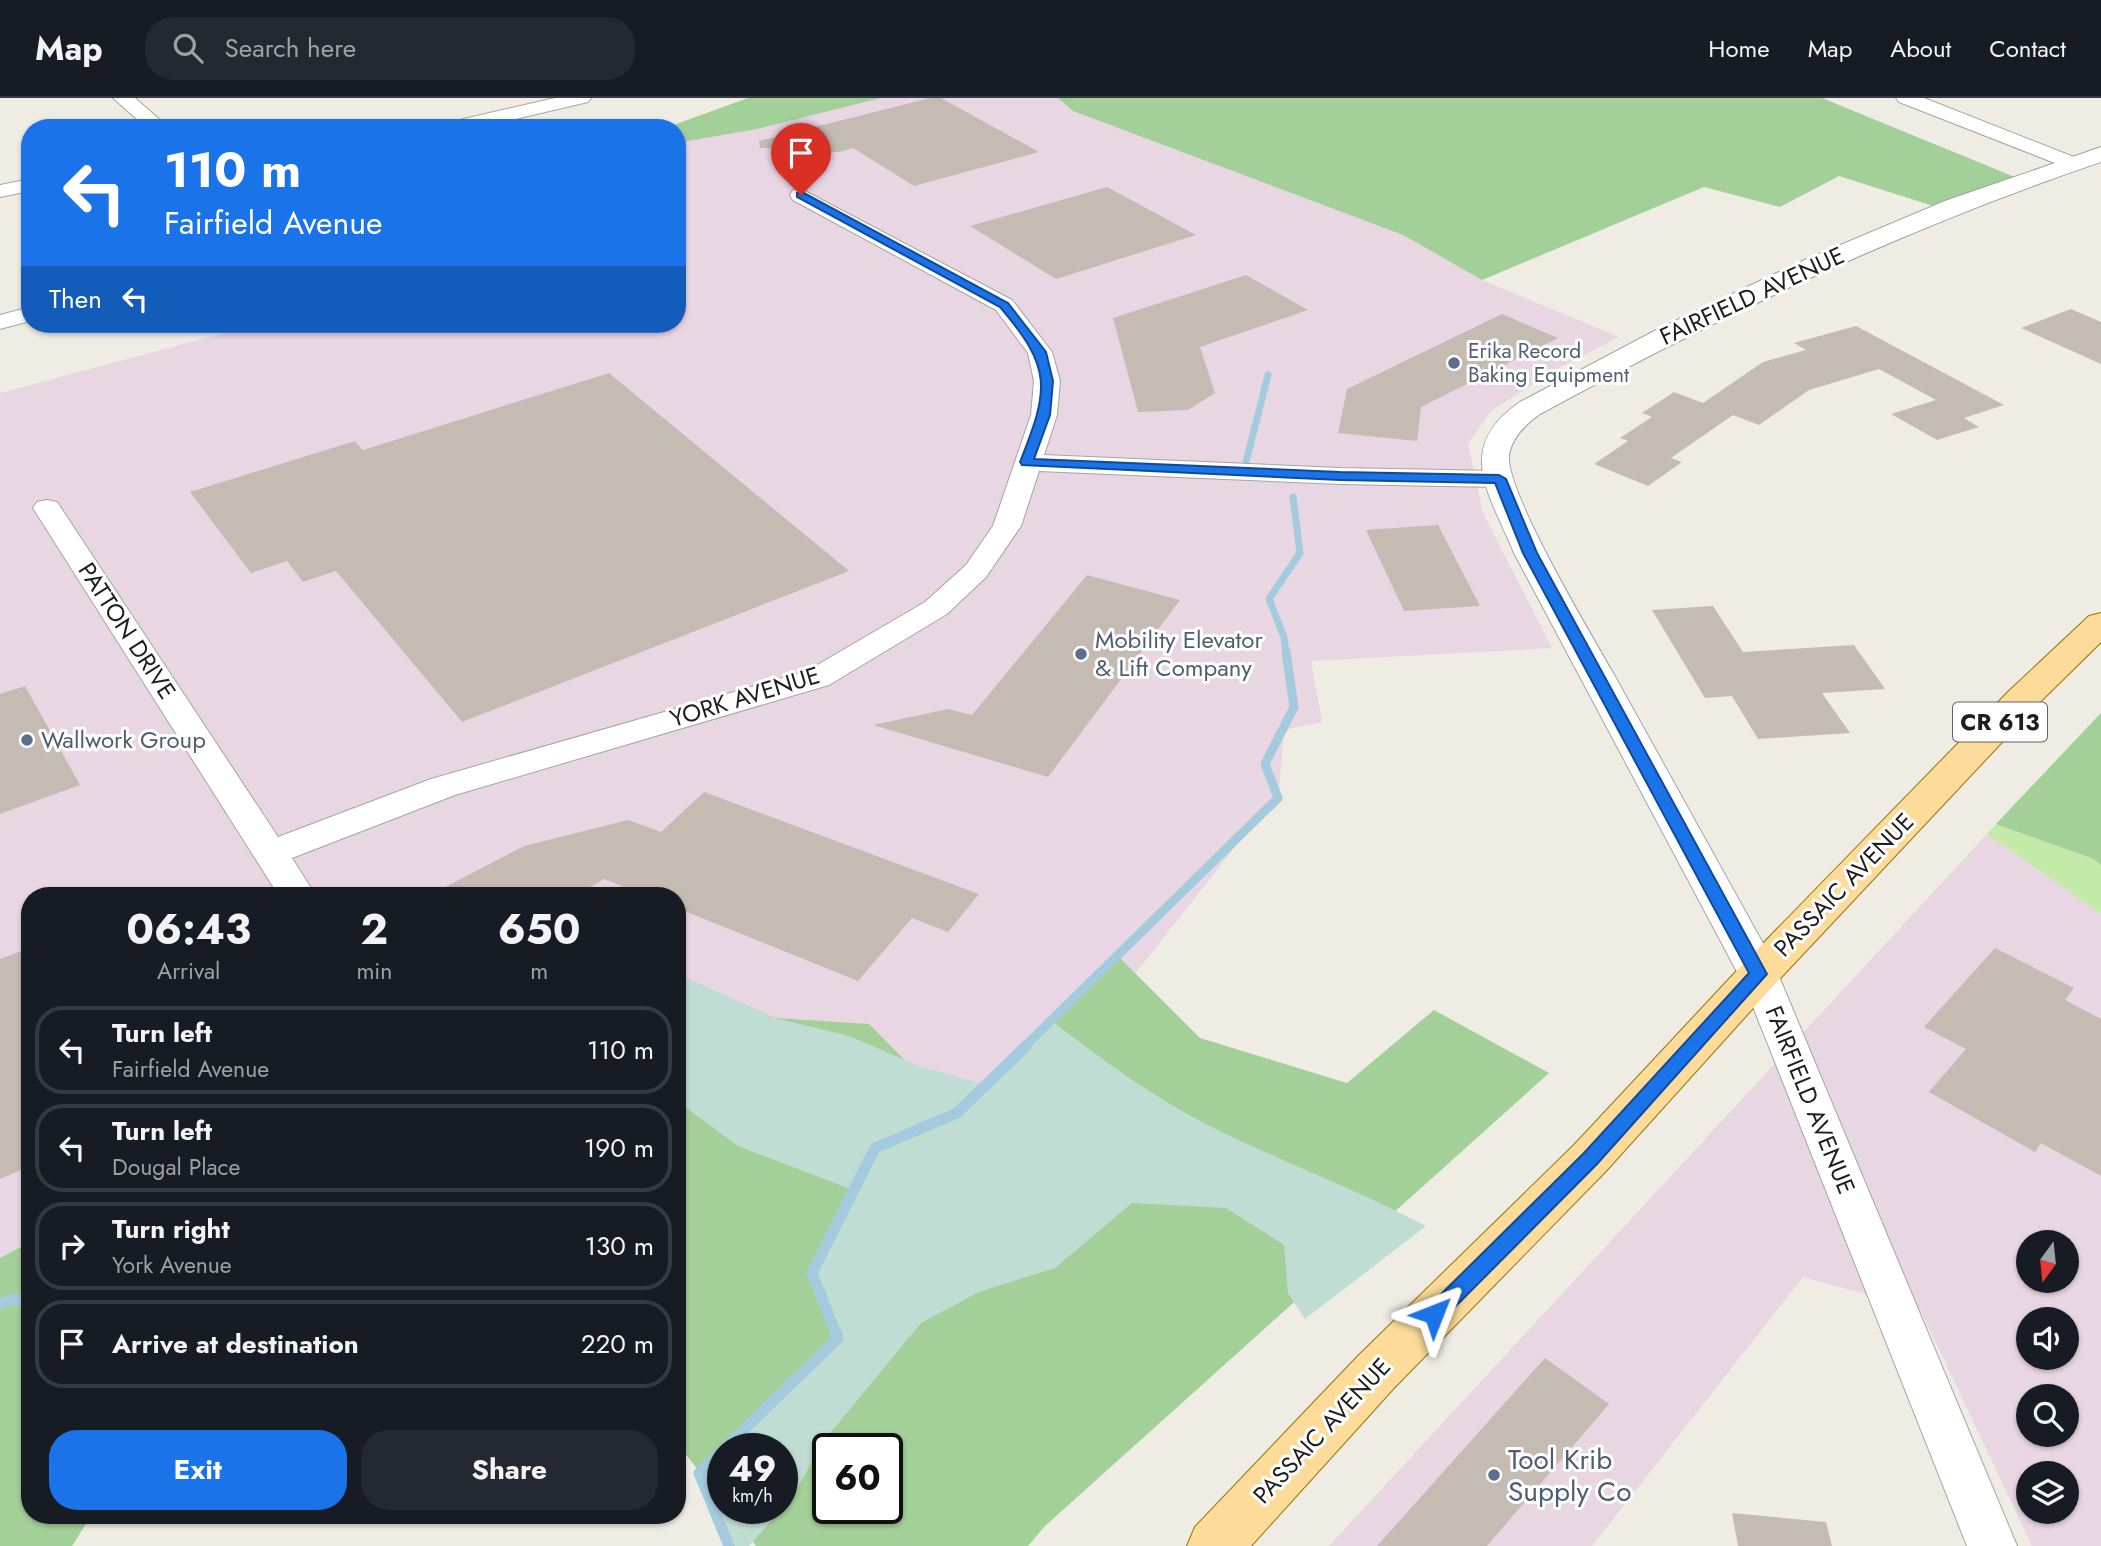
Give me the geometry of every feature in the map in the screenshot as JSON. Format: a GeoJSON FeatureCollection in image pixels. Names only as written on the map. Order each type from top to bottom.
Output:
{"type":"FeatureCollection","features":[{"type":"Feature","properties":{"kind":"main road","name":"PASSAIC AVENUE"},"geometry":{"type":"LineString","coordinates":[[1215,1546],[1376,1372],[1590,1158],[1759,974],[2022,699],[2101,623]]}},
{"type":"Feature","properties":{"kind":"street"},"geometry":{"type":"LineString","coordinates":[[123,98],[148,119]]}},
{"type":"Feature","properties":{"kind":"street"},"geometry":{"type":"LineString","coordinates":[[485,119],[580,98]]}},
{"type":"Feature","properties":{"kind":"street"},"geometry":{"type":"LineString","coordinates":[[1906,98],[2072,163]]}},
{"type":"Feature","properties":{"kind":"street"},"geometry":{"type":"LineString","coordinates":[[468,105],[489,118]]}},
{"type":"Feature","properties":{"kind":"street","name":"FAIRFIELD AVENUE"},"geometry":{"type":"LineString","coordinates":[[1992,1546],[1759,974],[1530,553],[1499,479],[1494,457],[1500,438],[1530,408],[1619,359],[1830,258],[2101,154]]}},
{"type":"Feature","properties":{"kind":"street"},"geometry":{"type":"LineString","coordinates":[[0,191],[21,187]]}},
{"type":"Feature","properties":{"kind":"street","name":"YORK AVENUE"},"geometry":{"type":"LineString","coordinates":[[270,853],[443,787],[818,678],[936,608],[976,571],[1007,526],[1026,462],[1044,415],[1047,381],[1040,352],[1004,305],[801,195]]}},
{"type":"Feature","properties":{"kind":"street"},"geometry":{"type":"LineString","coordinates":[[0,322],[21,316]]}},
{"type":"Feature","properties":{"kind":"street"},"geometry":{"type":"LineString","coordinates":[[1026,462],[1340,476],[1499,479]]}},
{"type":"Feature","properties":{"kind":"street","name":"PATTON DRIVE"},"geometry":{"type":"LineString","coordinates":[[47,508],[292,887]]}},
{"type":"Feature","properties":{"kind":"shaded area"},"geometry":{"type":"Polygon","coordinates":[[[881,98],[1058,98],[1073,111],[1403,235],[1482,280],[1619,337],[1559,368],[1491,411],[1468,444],[1483,513],[1552,648],[1311,661],[1322,722],[1284,730],[1279,791],[1035,1101],[756,1029],[686,989],[686,887],[21,887],[21,1247],[0,1258],[0,393],[224,333],[686,333],[686,141],[757,129],[881,98]]]}},
{"type":"Feature","properties":{"kind":"shaded area"},"geometry":{"type":"Polygon","coordinates":[[[1987,834],[2101,914],[2101,1546],[2032,1546],[2022,1524],[2079,1524],[2079,1461],[2016,1461],[2016,1512],[1920,1309],[1803,1277],[1592,1546],[1329,1546],[1987,834]]]}},
{"type":"Feature","properties":{"kind":"shaded area"},"geometry":{"type":"Polygon","coordinates":[[[686,978],[775,1018],[849,1036],[919,1066],[986,1085],[1053,1022],[1128,1077],[1187,1114],[1426,1226],[1305,1319],[1288,1293],[1284,1245],[1226,1208],[1132,1203],[1055,1268],[979,1292],[921,1323],[830,1433],[812,1433],[812,1461],[798,1487],[798,1433],[740,1433],[838,1338],[812,1273],[853,1190],[738,1146],[686,1108],[686,978]]]}},
{"type":"Feature","properties":{"kind":"shaded area"},"geometry":{"type":"Polygon","coordinates":[[[707,1465],[707,1492],[699,1473],[707,1465]]]}},
{"type":"Feature","properties":{"kind":"shaded area"},"geometry":{"type":"Polygon","coordinates":[[[720,1524],[768,1524],[749,1546],[729,1546],[720,1524]]]}},
{"type":"Feature","properties":{"kind":"green space"},"geometry":{"type":"Polygon","coordinates":[[[748,98],[881,98],[757,129],[686,141],[686,120],[748,98]]]}},
{"type":"Feature","properties":{"kind":"green space"},"geometry":{"type":"Polygon","coordinates":[[[1058,98],[1822,98],[2027,182],[1946,210],[1839,176],[1780,207],[1704,187],[1482,280],[1403,235],[1073,111],[1058,98]]]}},
{"type":"Feature","properties":{"kind":"green space"},"geometry":{"type":"Polygon","coordinates":[[[2101,713],[2101,914],[1987,834],[2101,713]]]}},
{"type":"Feature","properties":{"kind":"green space"},"geometry":{"type":"Polygon","coordinates":[[[2101,713],[2101,865],[2094,859],[1996,824],[2101,713]]]}},
{"type":"Feature","properties":{"kind":"green space"},"geometry":{"type":"Polygon","coordinates":[[[1118,956],[1200,1038],[1347,1083],[1434,1010],[1549,1073],[1045,1526],[1028,1546],[756,1546],[739,1524],[798,1524],[798,1433],[707,1433],[707,1481],[686,1455],[686,978],[775,1018],[869,1024],[957,1113],[1118,956]]]}},
{"type":"Feature","properties":{"kind":"green space"},"geometry":{"type":"Polygon","coordinates":[[[21,1247],[21,1524],[86,1524],[72,1546],[0,1546],[0,1258],[21,1247]]]}},
{"type":"Feature","properties":{"kind":"building"},"geometry":{"type":"Polygon","coordinates":[[[930,98],[941,98],[1039,152],[914,186],[853,148],[839,152],[760,148],[759,141],[930,98]]]}},
{"type":"Feature","properties":{"kind":"building"},"geometry":{"type":"Polygon","coordinates":[[[1107,187],[1196,235],[1056,279],[970,226],[1107,187]]]}},
{"type":"Feature","properties":{"kind":"building"},"geometry":{"type":"Polygon","coordinates":[[[1246,275],[1308,310],[1200,347],[1215,393],[1188,410],[1138,412],[1113,318],[1246,275]]]}},
{"type":"Feature","properties":{"kind":"building"},"geometry":{"type":"Polygon","coordinates":[[[2071,309],[2101,322],[2101,364],[2021,328],[2071,309]]]}},
{"type":"Feature","properties":{"kind":"building","name":"Erika Record Baking Equipment"},"geometry":{"type":"Polygon","coordinates":[[[1502,314],[1558,338],[1421,407],[1417,441],[1338,433],[1347,389],[1502,314]]]}},
{"type":"Feature","properties":{"kind":"building"},"geometry":{"type":"Polygon","coordinates":[[[1856,326],[2004,405],[1964,418],[1979,427],[1937,440],[1891,414],[1936,400],[1879,369],[1809,390],[1759,425],[1733,415],[1671,458],[1682,462],[1648,486],[1594,464],[1628,441],[1620,438],[1652,417],[1642,413],[1674,392],[1703,403],[1763,362],[1806,350],[1794,343],[1856,326]]]}},
{"type":"Feature","properties":{"kind":"building"},"geometry":{"type":"Polygon","coordinates":[[[609,373],[849,571],[462,722],[336,571],[303,582],[287,561],[251,573],[190,492],[355,441],[363,450],[609,373]]]}},
{"type":"Feature","properties":{"kind":"building"},"geometry":{"type":"Polygon","coordinates":[[[1438,525],[1480,606],[1404,611],[1366,530],[1438,525]]]}},
{"type":"Feature","properties":{"kind":"building","name":"Mobility Elevator & Lift Company"},"geometry":{"type":"Polygon","coordinates":[[[1087,575],[1180,600],[1048,777],[873,725],[948,709],[972,715],[1087,575]]]}},
{"type":"Feature","properties":{"kind":"building"},"geometry":{"type":"Polygon","coordinates":[[[1713,606],[1743,652],[1854,645],[1885,689],[1822,693],[1850,733],[1758,739],[1732,696],[1705,698],[1652,610],[1713,606]]]}},
{"type":"Feature","properties":{"kind":"building","name":"Wallwork Group"},"geometry":{"type":"Polygon","coordinates":[[[25,686],[80,785],[0,814],[0,694],[25,686]]]}},
{"type":"Feature","properties":{"kind":"building"},"geometry":{"type":"Polygon","coordinates":[[[704,792],[979,894],[948,932],[912,918],[858,981],[686,912],[686,887],[624,887],[604,879],[590,887],[445,887],[524,846],[628,820],[661,832],[704,792]]]}},
{"type":"Feature","properties":{"kind":"building"},"geometry":{"type":"Polygon","coordinates":[[[1995,948],[2074,988],[2065,1000],[2101,1019],[2101,1176],[2041,1143],[2035,1152],[1929,1092],[1966,1049],[1924,1027],[1995,948]]]}},
{"type":"Feature","properties":{"kind":"building"},"geometry":{"type":"Polygon","coordinates":[[[21,951],[21,1170],[0,1179],[0,959],[21,951]]]}},
{"type":"Feature","properties":{"kind":"building","name":"Tool Krib Supply Co"},"geometry":{"type":"Polygon","coordinates":[[[1545,1358],[1609,1404],[1487,1546],[1377,1546],[1545,1358]]]}},
{"type":"Feature","properties":{"kind":"building"},"geometry":{"type":"Polygon","coordinates":[[[1732,1513],[1826,1522],[1832,1546],[1738,1546],[1732,1513]]]}},
{"type":"Feature","properties":{"kind":"waterway"},"geometry":{"type":"LineString","coordinates":[[1246,462],[1268,375]]}},
{"type":"Feature","properties":{"kind":"waterway"},"geometry":{"type":"LineString","coordinates":[[1286,654],[1284,637],[1269,599],[1300,553],[1293,497]]}},
{"type":"Feature","properties":{"kind":"waterway"},"geometry":{"type":"LineString","coordinates":[[1024,1047],[1278,798],[1265,764],[1294,707],[1286,652]]}},
{"type":"Feature","properties":{"kind":"waterway"},"geometry":{"type":"LineString","coordinates":[[740,1433],[838,1338],[812,1273],[875,1148],[957,1113],[1026,1046]]}},
{"type":"Feature","properties":{"kind":"waterway"},"geometry":{"type":"LineString","coordinates":[[0,1304],[12,1299],[21,1300]]}},
{"type":"Feature","properties":{"kind":"waterway"},"geometry":{"type":"LineString","coordinates":[[707,1465],[699,1473],[707,1492]]}},
{"type":"Feature","properties":{"kind":"waterway"},"geometry":{"type":"LineString","coordinates":[[720,1524],[729,1546]]}},
{"type":"Feature","properties":{"kind":"place","name":"Erika Record Baking Equipment"},"geometry":{"type":"Point","coordinates":[1454,363]}},
{"type":"Feature","properties":{"kind":"place","name":"Mobility Elevator & Lift Company"},"geometry":{"type":"Point","coordinates":[1081,654]}},
{"type":"Feature","properties":{"kind":"place","name":"Wallwork Group"},"geometry":{"type":"Point","coordinates":[27,740]}},
{"type":"Feature","properties":{"kind":"place","name":"Tool Krib Supply Co"},"geometry":{"type":"Point","coordinates":[1494,1475]}},
{"type":"Feature","properties":{"kind":"route"},"geometry":{"type":"LineString","coordinates":[[801,195],[1004,305],[1026,331],[1040,352],[1047,381],[1044,415],[1026,462],[1165,466],[1340,476],[1499,479],[1530,553],[1759,974],[1590,1158],[1434,1314]]}}]}
